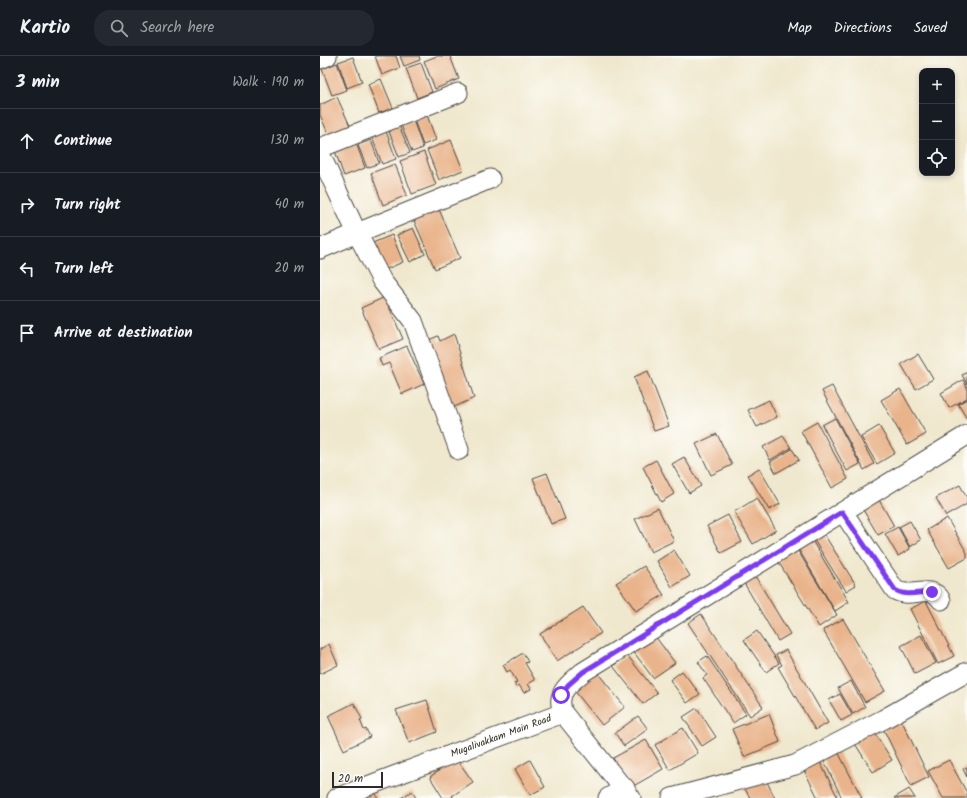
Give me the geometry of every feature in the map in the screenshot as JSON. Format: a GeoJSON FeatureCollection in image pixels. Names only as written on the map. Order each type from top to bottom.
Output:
{"type":"FeatureCollection","features":[{"type":"Feature","properties":{"kind":"street"},"geometry":{"type":"LineString","coordinates":[[320,59],[327,56]]}},
{"type":"Feature","properties":{"kind":"street"},"geometry":{"type":"LineString","coordinates":[[320,148],[458,93]]}},
{"type":"Feature","properties":{"kind":"street"},"geometry":{"type":"LineString","coordinates":[[320,154],[357,233],[382,281],[413,321],[459,450]]}},
{"type":"Feature","properties":{"kind":"street"},"geometry":{"type":"LineString","coordinates":[[320,249],[490,179]]}},
{"type":"Feature","properties":{"kind":"street"},"geometry":{"type":"LineString","coordinates":[[564,713],[560,705],[561,695],[568,685],[583,672],[967,435]]}},
{"type":"Feature","properties":{"kind":"street"},"geometry":{"type":"LineString","coordinates":[[842,512],[895,590],[900,593],[907,594],[932,592],[938,594],[941,600]]}},
{"type":"Feature","properties":{"kind":"street"},"geometry":{"type":"LineString","coordinates":[[672,798],[795,765],[853,736],[967,672]]}},
{"type":"Feature","properties":{"kind":"street","name":"Mugalivakkam Main Road"},"geometry":{"type":"LineString","coordinates":[[337,798],[564,713],[628,793]]}},
{"type":"Feature","properties":{"kind":"street"},"geometry":{"type":"LineString","coordinates":[[608,798],[628,793]]}},
{"type":"Feature","properties":{"kind":"building"},"geometry":{"type":"Polygon","coordinates":[[[375,56],[396,56],[400,68],[382,75],[375,56]]]}},
{"type":"Feature","properties":{"kind":"building"},"geometry":{"type":"Polygon","coordinates":[[[400,56],[419,56],[420,60],[404,66],[400,56]]]}},
{"type":"Feature","properties":{"kind":"building"},"geometry":{"type":"Polygon","coordinates":[[[437,56],[450,56],[459,79],[435,89],[424,61],[437,56]]]}},
{"type":"Feature","properties":{"kind":"building"},"geometry":{"type":"Polygon","coordinates":[[[353,57],[362,82],[347,88],[338,62],[353,57]]]}},
{"type":"Feature","properties":{"kind":"building"},"geometry":{"type":"Polygon","coordinates":[[[337,63],[347,90],[332,95],[322,69],[337,63]]]}},
{"type":"Feature","properties":{"kind":"building"},"geometry":{"type":"Polygon","coordinates":[[[421,63],[432,92],[417,98],[406,68],[421,63]]]}},
{"type":"Feature","properties":{"kind":"building"},"geometry":{"type":"Polygon","coordinates":[[[381,79],[393,108],[379,113],[368,84],[381,79]]]}},
{"type":"Feature","properties":{"kind":"building"},"geometry":{"type":"Polygon","coordinates":[[[337,97],[351,128],[330,138],[320,115],[320,105],[337,97]]]}},
{"type":"Feature","properties":{"kind":"building"},"geometry":{"type":"Polygon","coordinates":[[[427,115],[436,140],[423,145],[414,120],[427,115]]]}},
{"type":"Feature","properties":{"kind":"building"},"geometry":{"type":"Polygon","coordinates":[[[413,120],[423,148],[412,152],[401,125],[413,120]]]}},
{"type":"Feature","properties":{"kind":"building"},"geometry":{"type":"Polygon","coordinates":[[[399,125],[410,153],[399,157],[388,129],[399,125]]]}},
{"type":"Feature","properties":{"kind":"building"},"geometry":{"type":"Polygon","coordinates":[[[386,131],[396,159],[382,164],[372,137],[386,131]]]}},
{"type":"Feature","properties":{"kind":"building"},"geometry":{"type":"Polygon","coordinates":[[[371,140],[379,163],[367,168],[358,145],[371,140]]]}},
{"type":"Feature","properties":{"kind":"building"},"geometry":{"type":"Polygon","coordinates":[[[451,140],[463,170],[439,180],[427,150],[451,140]]]}},
{"type":"Feature","properties":{"kind":"building"},"geometry":{"type":"Polygon","coordinates":[[[356,143],[365,168],[344,176],[335,151],[356,143]]]}},
{"type":"Feature","properties":{"kind":"building"},"geometry":{"type":"Polygon","coordinates":[[[424,152],[436,185],[412,194],[400,161],[424,152]]]}},
{"type":"Feature","properties":{"kind":"building"},"geometry":{"type":"Polygon","coordinates":[[[395,164],[407,195],[383,205],[371,173],[395,164]]]}},
{"type":"Feature","properties":{"kind":"building"},"geometry":{"type":"Polygon","coordinates":[[[438,207],[460,258],[435,269],[413,218],[438,207]]]}},
{"type":"Feature","properties":{"kind":"building"},"geometry":{"type":"Polygon","coordinates":[[[413,228],[425,254],[410,262],[397,235],[413,228]]]}},
{"type":"Feature","properties":{"kind":"building"},"geometry":{"type":"Polygon","coordinates":[[[392,235],[403,262],[382,271],[370,244],[392,235]]]}},
{"type":"Feature","properties":{"kind":"building"},"geometry":{"type":"Polygon","coordinates":[[[385,297],[403,339],[379,349],[361,308],[385,297]]]}},
{"type":"Feature","properties":{"kind":"building"},"geometry":{"type":"Polygon","coordinates":[[[454,334],[474,398],[450,409],[424,342],[438,336],[440,341],[454,334]]]}},
{"type":"Feature","properties":{"kind":"building"},"geometry":{"type":"Polygon","coordinates":[[[407,346],[424,384],[402,394],[389,363],[382,366],[379,358],[407,346]]]}},
{"type":"Feature","properties":{"kind":"building"},"geometry":{"type":"Polygon","coordinates":[[[918,354],[933,379],[916,389],[901,364],[918,354]]]}},
{"type":"Feature","properties":{"kind":"building"},"geometry":{"type":"Polygon","coordinates":[[[648,371],[669,426],[654,431],[634,377],[648,371]]]}},
{"type":"Feature","properties":{"kind":"building"},"geometry":{"type":"Polygon","coordinates":[[[967,372],[967,384],[962,375],[967,372]]]}},
{"type":"Feature","properties":{"kind":"building"},"geometry":{"type":"Polygon","coordinates":[[[963,380],[967,387],[967,398],[949,408],[941,393],[963,380]]]}},
{"type":"Feature","properties":{"kind":"building"},"geometry":{"type":"Polygon","coordinates":[[[832,386],[874,464],[864,470],[822,391],[832,386]]]}},
{"type":"Feature","properties":{"kind":"building"},"geometry":{"type":"Polygon","coordinates":[[[900,389],[926,434],[907,445],[881,400],[900,389]]]}},
{"type":"Feature","properties":{"kind":"building"},"geometry":{"type":"Polygon","coordinates":[[[967,399],[967,419],[958,404],[967,399]]]}},
{"type":"Feature","properties":{"kind":"building"},"geometry":{"type":"Polygon","coordinates":[[[769,400],[777,417],[757,427],[748,410],[769,400]]]}},
{"type":"Feature","properties":{"kind":"building"},"geometry":{"type":"Polygon","coordinates":[[[835,418],[860,464],[847,471],[822,425],[835,418]]]}},
{"type":"Feature","properties":{"kind":"building"},"geometry":{"type":"Polygon","coordinates":[[[817,422],[848,479],[832,488],[801,431],[817,422]]]}},
{"type":"Feature","properties":{"kind":"building"},"geometry":{"type":"Polygon","coordinates":[[[879,426],[895,453],[877,464],[861,437],[879,426]]]}},
{"type":"Feature","properties":{"kind":"building"},"geometry":{"type":"Polygon","coordinates":[[[717,434],[732,465],[711,475],[696,444],[717,434]]]}},
{"type":"Feature","properties":{"kind":"building"},"geometry":{"type":"Polygon","coordinates":[[[783,436],[791,448],[770,460],[763,447],[783,436]]]}},
{"type":"Feature","properties":{"kind":"building"},"geometry":{"type":"Polygon","coordinates":[[[792,449],[799,460],[776,473],[770,462],[792,449]]]}},
{"type":"Feature","properties":{"kind":"building"},"geometry":{"type":"Polygon","coordinates":[[[684,457],[701,486],[689,493],[672,464],[684,457]]]}},
{"type":"Feature","properties":{"kind":"building"},"geometry":{"type":"Polygon","coordinates":[[[656,460],[674,494],[661,502],[643,467],[656,460]]]}},
{"type":"Feature","properties":{"kind":"building"},"geometry":{"type":"Polygon","coordinates":[[[759,468],[780,504],[769,510],[748,475],[759,468]]]}},
{"type":"Feature","properties":{"kind":"building"},"geometry":{"type":"Polygon","coordinates":[[[547,473],[565,519],[551,524],[533,478],[547,473]]]}},
{"type":"Feature","properties":{"kind":"building"},"geometry":{"type":"Polygon","coordinates":[[[960,485],[967,498],[967,504],[946,516],[936,498],[960,485]]]}},
{"type":"Feature","properties":{"kind":"building"},"geometry":{"type":"Polygon","coordinates":[[[875,493],[894,526],[878,535],[859,503],[875,493]]]}},
{"type":"Feature","properties":{"kind":"building"},"geometry":{"type":"Polygon","coordinates":[[[757,498],[776,530],[753,544],[734,512],[757,498]]]}},
{"type":"Feature","properties":{"kind":"building"},"geometry":{"type":"Polygon","coordinates":[[[658,508],[674,541],[651,552],[635,519],[658,508]]]}},
{"type":"Feature","properties":{"kind":"building"},"geometry":{"type":"Polygon","coordinates":[[[728,515],[742,542],[721,553],[707,526],[728,515]]]}},
{"type":"Feature","properties":{"kind":"building"},"geometry":{"type":"Polygon","coordinates":[[[947,518],[967,553],[967,558],[949,568],[927,530],[947,518]]]}},
{"type":"Feature","properties":{"kind":"building"},"geometry":{"type":"Polygon","coordinates":[[[910,521],[921,540],[910,547],[899,527],[910,521]]]}},
{"type":"Feature","properties":{"kind":"building"},"geometry":{"type":"Polygon","coordinates":[[[898,527],[910,549],[898,556],[885,534],[898,527]]]}},
{"type":"Feature","properties":{"kind":"building"},"geometry":{"type":"Polygon","coordinates":[[[822,531],[856,585],[846,591],[812,537],[822,531]]]}},
{"type":"Feature","properties":{"kind":"building"},"geometry":{"type":"Polygon","coordinates":[[[810,537],[849,602],[835,611],[796,545],[810,537]]]}},
{"type":"Feature","properties":{"kind":"building"},"geometry":{"type":"Polygon","coordinates":[[[795,546],[837,615],[819,627],[776,558],[795,546]]]}},
{"type":"Feature","properties":{"kind":"building"},"geometry":{"type":"Polygon","coordinates":[[[674,550],[690,576],[672,587],[657,561],[674,550]]]}},
{"type":"Feature","properties":{"kind":"building"},"geometry":{"type":"Polygon","coordinates":[[[644,566],[664,595],[636,611],[616,583],[644,566]]]}},
{"type":"Feature","properties":{"kind":"building"},"geometry":{"type":"Polygon","coordinates":[[[751,569],[790,634],[778,641],[740,576],[751,569]]]}},
{"type":"Feature","properties":{"kind":"building"},"geometry":{"type":"Polygon","coordinates":[[[926,601],[954,656],[938,664],[910,609],[926,601]]]}},
{"type":"Feature","properties":{"kind":"building"},"geometry":{"type":"Polygon","coordinates":[[[583,607],[601,633],[557,661],[540,634],[583,607]]]}},
{"type":"Feature","properties":{"kind":"building"},"geometry":{"type":"Polygon","coordinates":[[[701,614],[763,707],[750,716],[688,623],[701,614]]]}},
{"type":"Feature","properties":{"kind":"building"},"geometry":{"type":"Polygon","coordinates":[[[843,619],[885,691],[865,702],[823,630],[843,619]]]}},
{"type":"Feature","properties":{"kind":"building"},"geometry":{"type":"Polygon","coordinates":[[[757,631],[779,663],[766,672],[744,640],[757,631]]]}},
{"type":"Feature","properties":{"kind":"building"},"geometry":{"type":"Polygon","coordinates":[[[652,632],[675,663],[653,678],[630,647],[652,632]]]}},
{"type":"Feature","properties":{"kind":"building"},"geometry":{"type":"Polygon","coordinates":[[[921,635],[936,663],[915,674],[901,646],[921,635]]]}},
{"type":"Feature","properties":{"kind":"building"},"geometry":{"type":"Polygon","coordinates":[[[329,644],[338,665],[320,674],[320,649],[329,644]]]}},
{"type":"Feature","properties":{"kind":"building"},"geometry":{"type":"Polygon","coordinates":[[[786,650],[828,723],[815,730],[778,667],[782,665],[776,655],[786,650]]]}},
{"type":"Feature","properties":{"kind":"building"},"geometry":{"type":"Polygon","coordinates":[[[523,653],[528,662],[525,663],[535,680],[528,684],[531,689],[524,693],[519,685],[516,687],[514,683],[517,682],[510,670],[507,672],[503,665],[523,653]]]}},
{"type":"Feature","properties":{"kind":"building"},"geometry":{"type":"Polygon","coordinates":[[[627,655],[657,693],[643,704],[613,666],[627,655]]]}},
{"type":"Feature","properties":{"kind":"building"},"geometry":{"type":"Polygon","coordinates":[[[707,656],[746,714],[733,723],[703,678],[707,675],[698,662],[707,656]]]}},
{"type":"Feature","properties":{"kind":"building"},"geometry":{"type":"Polygon","coordinates":[[[682,671],[700,694],[687,703],[670,680],[682,671]]]}},
{"type":"Feature","properties":{"kind":"building"},"geometry":{"type":"Polygon","coordinates":[[[597,672],[625,707],[602,725],[574,690],[597,672]]]}},
{"type":"Feature","properties":{"kind":"building"},"geometry":{"type":"Polygon","coordinates":[[[851,681],[865,707],[853,714],[838,688],[851,681]]]}},
{"type":"Feature","properties":{"kind":"building"},"geometry":{"type":"Polygon","coordinates":[[[840,694],[852,715],[841,721],[829,700],[840,694]]]}},
{"type":"Feature","properties":{"kind":"building"},"geometry":{"type":"Polygon","coordinates":[[[427,700],[437,732],[409,743],[396,710],[427,700]]]}},
{"type":"Feature","properties":{"kind":"building"},"geometry":{"type":"Polygon","coordinates":[[[354,703],[362,719],[360,720],[364,730],[366,729],[370,737],[344,750],[328,716],[354,703]]]}},
{"type":"Feature","properties":{"kind":"building"},"geometry":{"type":"Polygon","coordinates":[[[697,708],[716,737],[702,746],[683,717],[697,708]]]}},
{"type":"Feature","properties":{"kind":"building"},"geometry":{"type":"Polygon","coordinates":[[[769,714],[780,742],[744,757],[732,729],[769,714]]]}},
{"type":"Feature","properties":{"kind":"building"},"geometry":{"type":"Polygon","coordinates":[[[899,715],[929,777],[911,786],[881,724],[899,715]]]}},
{"type":"Feature","properties":{"kind":"building"},"geometry":{"type":"Polygon","coordinates":[[[638,716],[648,729],[624,746],[615,733],[638,716]]]}},
{"type":"Feature","properties":{"kind":"building"},"geometry":{"type":"Polygon","coordinates":[[[871,727],[892,760],[873,772],[852,739],[871,727]]]}},
{"type":"Feature","properties":{"kind":"building"},"geometry":{"type":"Polygon","coordinates":[[[683,728],[698,753],[670,770],[655,745],[683,728]]]}},
{"type":"Feature","properties":{"kind":"building"},"geometry":{"type":"Polygon","coordinates":[[[646,740],[663,769],[630,788],[613,758],[646,740]]]}},
{"type":"Feature","properties":{"kind":"building"},"geometry":{"type":"Polygon","coordinates":[[[835,746],[862,798],[842,798],[820,753],[835,746]]]}},
{"type":"Feature","properties":{"kind":"building"},"geometry":{"type":"Polygon","coordinates":[[[817,756],[838,798],[818,798],[801,764],[817,756]]]}},
{"type":"Feature","properties":{"kind":"building"},"geometry":{"type":"Polygon","coordinates":[[[456,758],[473,782],[452,796],[454,798],[443,798],[430,777],[456,758]]]}},
{"type":"Feature","properties":{"kind":"building"},"geometry":{"type":"Polygon","coordinates":[[[530,760],[545,787],[530,795],[515,769],[530,760]]]}},
{"type":"Feature","properties":{"kind":"building"},"geometry":{"type":"Polygon","coordinates":[[[949,760],[967,793],[967,798],[943,798],[928,771],[949,760]]]}},
{"type":"Feature","properties":{"kind":"building"},"geometry":{"type":"Polygon","coordinates":[[[967,767],[967,777],[963,769],[967,767]]]}},
{"type":"Feature","properties":{"kind":"building"},"geometry":{"type":"Polygon","coordinates":[[[764,776],[775,798],[750,798],[744,787],[764,776]]]}},
{"type":"Feature","properties":{"kind":"building"},"geometry":{"type":"Polygon","coordinates":[[[373,788],[378,798],[362,798],[373,788]]]}},
{"type":"Feature","properties":{"kind":"building"},"geometry":{"type":"Polygon","coordinates":[[[909,789],[915,798],[894,798],[909,789]]]}},
{"type":"Feature","properties":{"kind":"building"},"geometry":{"type":"Polygon","coordinates":[[[412,791],[416,798],[401,798],[412,791]]]}},
{"type":"Feature","properties":{"kind":"route"},"geometry":{"type":"LineString","coordinates":[[561,695],[568,685],[583,672],[842,512],[895,590],[900,593],[907,594],[932,592]]}}]}
